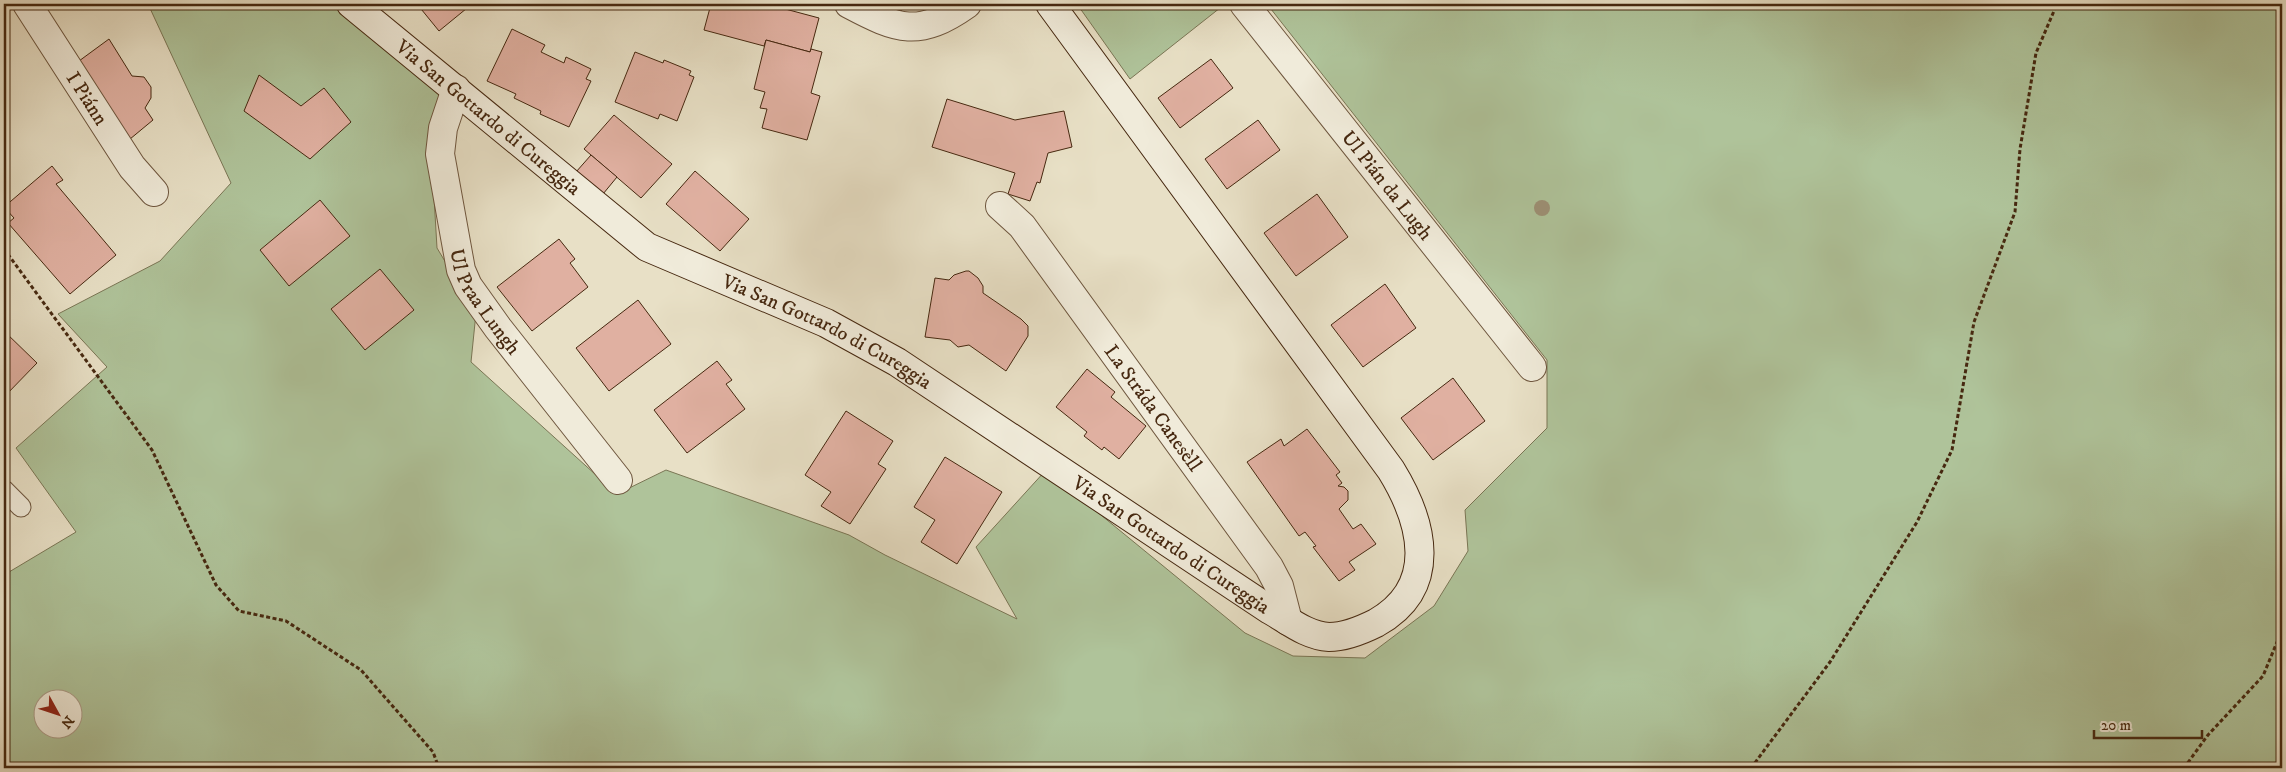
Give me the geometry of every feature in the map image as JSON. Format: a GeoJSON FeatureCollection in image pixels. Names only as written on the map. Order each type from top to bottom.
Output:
{"type":"FeatureCollection","features":[{"type":"Feature","properties":{"kind":"street","name":"I Piánn"},"geometry":{"type":"LineString","coordinates":[[26,4],[132,167],[154,192]]}},
{"type":"Feature","properties":{"kind":"street","name":"Via San Gottardo di Cureggia"},"geometry":{"type":"LineString","coordinates":[[351,4],[647,247],[826,323],[897,362],[1288,621],[1312,633],[1328,637],[1346,635],[1366,628],[1384,618],[1398,604],[1412,587],[1418,570],[1419,533],[1414,512],[1405,492],[1391,470],[1050,4]]}},
{"type":"Feature","properties":{"kind":"street"},"geometry":{"type":"LineString","coordinates":[[850,4],[885,22],[900,27],[914,28],[933,24],[967,4]]}},
{"type":"Feature","properties":{"kind":"street","name":"Ul Pián da Lugh"},"geometry":{"type":"LineString","coordinates":[[1244,4],[1532,368]]}},
{"type":"Feature","properties":{"kind":"street","name":"Ul Praa Lungh"},"geometry":{"type":"LineString","coordinates":[[456,89],[443,128],[440,154],[461,270],[468,286],[498,328],[618,480]]}},
{"type":"Feature","properties":{"kind":"street","name":"La Stráda Canesèll"},"geometry":{"type":"LineString","coordinates":[[1000,206],[1022,226],[1269,567],[1279,586],[1288,621]]}},
{"type":"Feature","properties":{"kind":"lane"},"geometry":{"type":"LineString","coordinates":[[4,490],[21,507]]}},
{"type":"Feature","properties":{"kind":"path"},"geometry":{"type":"LineString","coordinates":[[1751,768],[1830,662],[1917,522],[1952,450],[1974,322],[2015,212],[2020,149],[2036,53],[2057,4]]}},
{"type":"Feature","properties":{"kind":"path"},"geometry":{"type":"LineString","coordinates":[[4,249],[152,450],[216,585],[239,611],[286,621],[361,670],[433,752],[439,768]]}},
{"type":"Feature","properties":{"kind":"path"},"geometry":{"type":"LineString","coordinates":[[2184,768],[2208,735],[2263,676],[2282,630]]}},
{"type":"Feature","properties":{"kind":"green space"},"geometry":{"type":"Polygon","coordinates":[[[148,4],[362,4],[446,72],[430,129],[437,248],[476,313],[471,362],[617,494],[666,470],[849,535],[885,555],[1017,619],[976,547],[1046,470],[1245,633],[1293,656],[1365,658],[1434,606],[1468,551],[1465,510],[1547,428],[1547,360],[1267,4],[2282,4],[2282,768],[4,768],[4,575],[76,532],[16,448],[107,367],[58,314],[160,261],[231,183],[148,4]]]}},
{"type":"Feature","properties":{"kind":"green space"},"geometry":{"type":"Polygon","coordinates":[[[1077,4],[1225,4],[1130,79],[1077,4]]]}},
{"type":"Feature","properties":{"kind":"building"},"geometry":{"type":"Polygon","coordinates":[[[417,4],[472,4],[439,31],[417,4]]]}},
{"type":"Feature","properties":{"kind":"building"},"geometry":{"type":"Polygon","coordinates":[[[711,4],[775,4],[774,6],[819,18],[810,52],[766,40],[764,46],[704,30],[711,4]]]}},
{"type":"Feature","properties":{"kind":"building"},"geometry":{"type":"Polygon","coordinates":[[[882,4],[904,4],[900,13],[882,4]]]}},
{"type":"Feature","properties":{"kind":"building"},"geometry":{"type":"Polygon","coordinates":[[[512,29],[545,45],[541,52],[564,63],[566,57],[591,69],[586,79],[591,81],[569,127],[540,114],[541,111],[514,98],[516,94],[487,81],[512,29]]]}},
{"type":"Feature","properties":{"kind":"building"},"geometry":{"type":"Polygon","coordinates":[[[109,39],[132,76],[144,77],[151,87],[151,98],[145,108],[153,120],[124,144],[84,85],[92,79],[79,61],[109,39]]]}},
{"type":"Feature","properties":{"kind":"building"},"geometry":{"type":"Polygon","coordinates":[[[766,40],[810,52],[811,49],[822,52],[811,93],[820,96],[807,140],[762,128],[767,109],[760,108],[765,92],[754,89],[766,40]]]}},
{"type":"Feature","properties":{"kind":"building"},"geometry":{"type":"Polygon","coordinates":[[[635,52],[663,63],[664,60],[691,71],[689,75],[694,77],[677,121],[660,114],[658,119],[615,102],[635,52]]]}},
{"type":"Feature","properties":{"kind":"building"},"geometry":{"type":"Polygon","coordinates":[[[1211,59],[1233,88],[1180,128],[1158,98],[1211,59]]]}},
{"type":"Feature","properties":{"kind":"building"},"geometry":{"type":"Polygon","coordinates":[[[259,75],[301,106],[324,88],[351,122],[310,159],[244,111],[259,75]]]}},
{"type":"Feature","properties":{"kind":"building"},"geometry":{"type":"Polygon","coordinates":[[[947,99],[1015,120],[1064,111],[1072,147],[1048,153],[1040,183],[1037,182],[1030,201],[1008,194],[1015,173],[932,147],[947,99]]]}},
{"type":"Feature","properties":{"kind":"building"},"geometry":{"type":"Polygon","coordinates":[[[614,115],[672,164],[641,198],[584,149],[614,115]]]}},
{"type":"Feature","properties":{"kind":"building"},"geometry":{"type":"Polygon","coordinates":[[[1258,120],[1280,150],[1227,189],[1205,159],[1258,120]]]}},
{"type":"Feature","properties":{"kind":"building"},"geometry":{"type":"Polygon","coordinates":[[[591,155],[617,177],[603,194],[576,172],[591,155]]]}},
{"type":"Feature","properties":{"kind":"building"},"geometry":{"type":"Polygon","coordinates":[[[52,166],[63,180],[56,184],[116,255],[70,294],[8,223],[14,218],[4,207],[52,166]]]}},
{"type":"Feature","properties":{"kind":"building"},"geometry":{"type":"Polygon","coordinates":[[[695,171],[749,219],[720,251],[666,204],[695,171]]]}},
{"type":"Feature","properties":{"kind":"building"},"geometry":{"type":"Polygon","coordinates":[[[1317,194],[1348,237],[1296,276],[1264,233],[1317,194]]]}},
{"type":"Feature","properties":{"kind":"building"},"geometry":{"type":"Polygon","coordinates":[[[320,200],[350,236],[289,286],[260,250],[320,200]]]}},
{"type":"Feature","properties":{"kind":"building"},"geometry":{"type":"Polygon","coordinates":[[[559,239],[575,259],[570,263],[588,287],[532,331],[497,287],[559,239]]]}},
{"type":"Feature","properties":{"kind":"building"},"geometry":{"type":"Polygon","coordinates":[[[380,269],[414,310],[365,350],[331,309],[380,269]]]}},
{"type":"Feature","properties":{"kind":"building"},"geometry":{"type":"Polygon","coordinates":[[[969,271],[978,278],[983,286],[983,293],[1021,319],[1028,326],[1028,336],[1006,371],[969,345],[958,347],[950,340],[925,337],[935,278],[949,280],[954,275],[969,271]]]}},
{"type":"Feature","properties":{"kind":"building"},"geometry":{"type":"Polygon","coordinates":[[[1385,284],[1416,328],[1363,367],[1331,325],[1385,284]]]}},
{"type":"Feature","properties":{"kind":"building"},"geometry":{"type":"Polygon","coordinates":[[[638,300],[671,344],[609,391],[576,348],[638,300]]]}},
{"type":"Feature","properties":{"kind":"building"},"geometry":{"type":"Polygon","coordinates":[[[4,331],[37,363],[4,397],[4,331]]]}},
{"type":"Feature","properties":{"kind":"building"},"geometry":{"type":"Polygon","coordinates":[[[717,361],[732,380],[726,384],[745,409],[687,453],[654,410],[717,361]]]}},
{"type":"Feature","properties":{"kind":"building"},"geometry":{"type":"Polygon","coordinates":[[[1087,369],[1115,392],[1111,397],[1146,426],[1119,459],[1104,447],[1102,450],[1084,436],[1087,432],[1056,407],[1087,369]]]}},
{"type":"Feature","properties":{"kind":"building"},"geometry":{"type":"Polygon","coordinates":[[[1453,378],[1485,421],[1433,460],[1401,418],[1453,378]]]}},
{"type":"Feature","properties":{"kind":"building"},"geometry":{"type":"Polygon","coordinates":[[[846,411],[893,441],[878,464],[886,469],[850,524],[821,506],[831,492],[805,475],[846,411]]]}},
{"type":"Feature","properties":{"kind":"building"},"geometry":{"type":"Polygon","coordinates":[[[1307,429],[1340,472],[1336,475],[1342,483],[1338,486],[1344,487],[1348,491],[1348,500],[1339,509],[1353,529],[1361,524],[1376,544],[1349,562],[1355,570],[1339,581],[1313,547],[1316,546],[1305,532],[1299,536],[1247,462],[1281,439],[1284,446],[1307,429]]]}},
{"type":"Feature","properties":{"kind":"building"},"geometry":{"type":"Polygon","coordinates":[[[945,457],[1002,492],[957,564],[921,542],[935,520],[914,507],[945,457]]]}}]}
